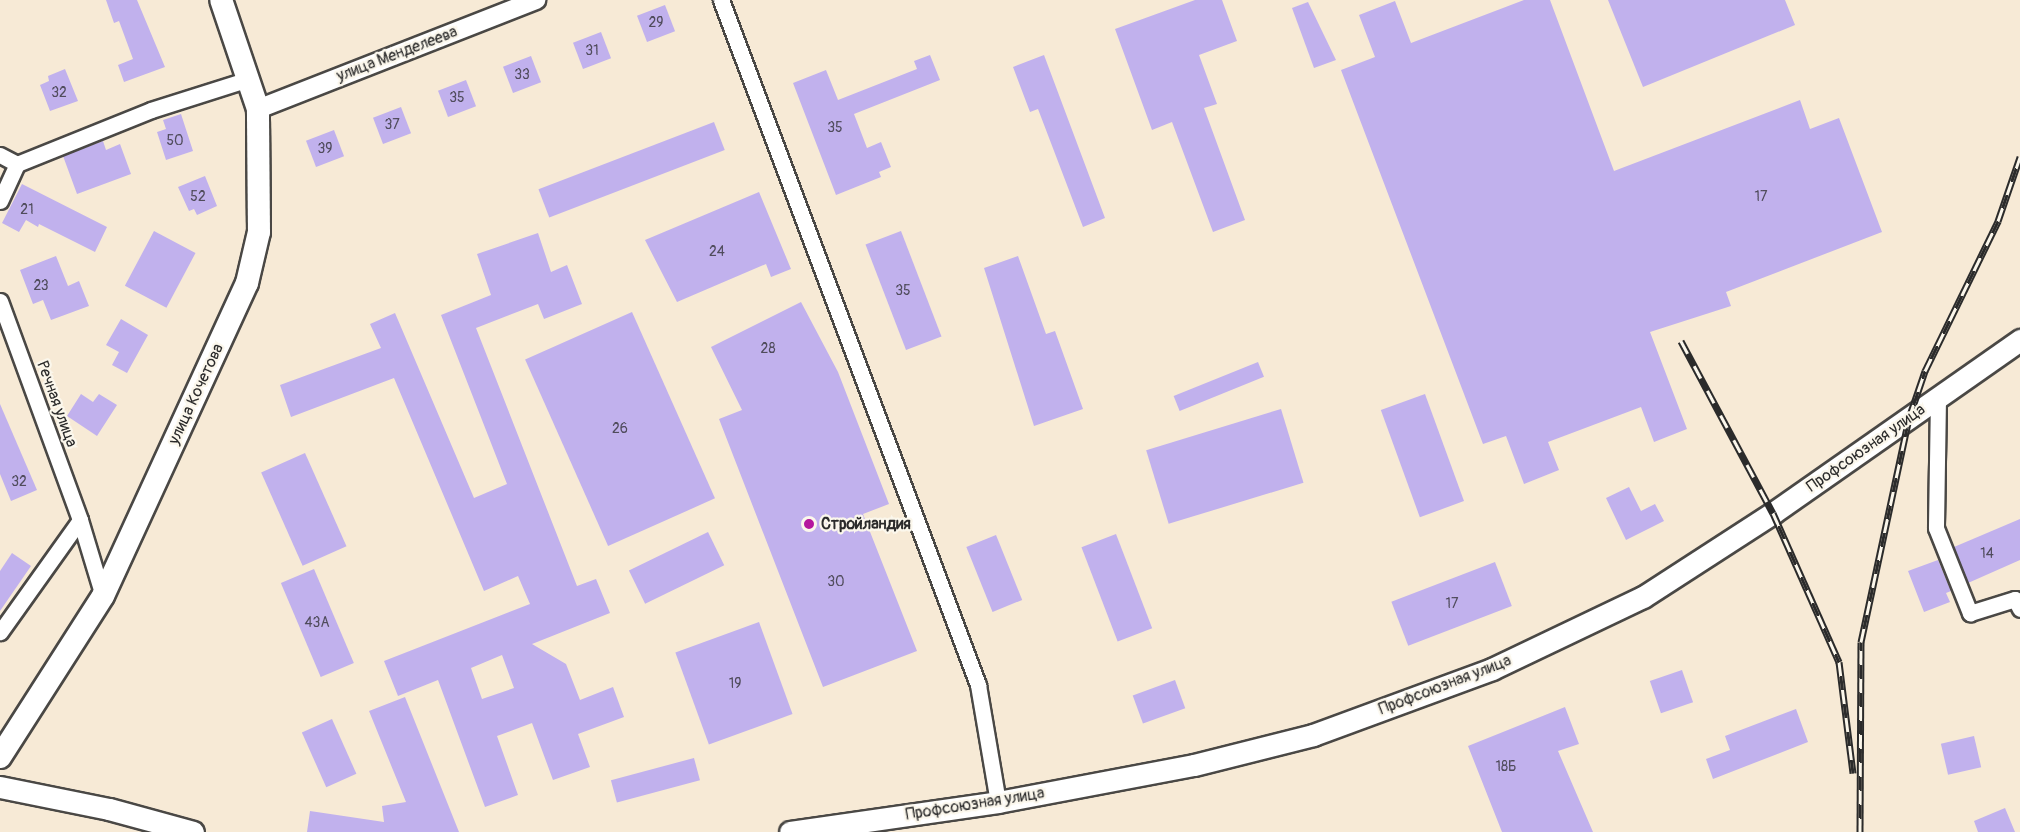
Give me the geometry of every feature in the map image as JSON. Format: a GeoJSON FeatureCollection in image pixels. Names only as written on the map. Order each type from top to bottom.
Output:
{"type":"FeatureCollection","features":[{"type":"Feature","properties":{"kind":"main road","name":"улица Кочетова"},"geometry":{"type":"LineString","coordinates":[[0,757],[103,596],[247,283],[259,232],[258,109],[221,0]]}},
{"type":"Feature","properties":{"kind":"main road","name":"Профсоюзная улица"},"geometry":{"type":"LineString","coordinates":[[790,832],[998,802],[1132,778],[1313,735],[1492,669],[1643,597],[1773,513],[2020,340]]}},
{"type":"Feature","properties":{"kind":"main road"},"geometry":{"type":"LineString","coordinates":[[0,788],[109,809],[193,832]]}},
{"type":"Feature","properties":{"kind":"street","name":"улица Менделеева"},"geometry":{"type":"LineString","coordinates":[[258,109],[536,0]]}},
{"type":"Feature","properties":{"kind":"street"},"geometry":{"type":"LineString","coordinates":[[721,0],[978,685],[998,802]]}},
{"type":"Feature","properties":{"kind":"street"},"geometry":{"type":"LineString","coordinates":[[0,201],[17,164],[151,110],[249,79]]}},
{"type":"Feature","properties":{"kind":"street"},"geometry":{"type":"LineString","coordinates":[[0,155],[17,164]]}},
{"type":"Feature","properties":{"kind":"street","name":"Речная улица"},"geometry":{"type":"LineString","coordinates":[[0,301],[80,520],[103,596]]}},
{"type":"Feature","properties":{"kind":"street"},"geometry":{"type":"LineString","coordinates":[[1938,398],[1936,528],[1940,539],[1970,613],[2015,598],[2020,609]]}},
{"type":"Feature","properties":{"kind":"street"},"geometry":{"type":"LineString","coordinates":[[0,632],[80,520]]}},
{"type":"Feature","properties":{"kind":"building"},"geometry":{"type":"Polygon","coordinates":[[[106,0],[137,0],[165,67],[124,82],[118,65],[133,59],[119,21],[114,23],[106,0]]]}},
{"type":"Feature","properties":{"kind":"building"},"geometry":{"type":"Polygon","coordinates":[[[1195,0],[1222,0],[1237,41],[1199,55],[1217,104],[1204,108],[1245,220],[1213,232],[1172,122],[1152,130],[1115,29],[1195,0]]]}},
{"type":"Feature","properties":{"kind":"building"},"geometry":{"type":"Polygon","coordinates":[[[1524,0],[1550,0],[1614,171],[1800,100],[1810,129],[1839,118],[1882,232],[1726,292],[1731,306],[1650,332],[1687,429],[1654,442],[1641,407],[1548,442],[1559,470],[1524,484],[1506,436],[1483,444],[1341,70],[1375,57],[1359,15],[1395,1],[1411,43],[1524,0]]]}},
{"type":"Feature","properties":{"kind":"building"},"geometry":{"type":"Polygon","coordinates":[[[1608,0],[1785,0],[1795,25],[1643,87],[1608,0]]]}},
{"type":"Feature","properties":{"kind":"building"},"geometry":{"type":"Polygon","coordinates":[[[1308,2],[1336,60],[1314,68],[1292,8],[1308,2]]]}},
{"type":"Feature","properties":{"kind":"building"},"geometry":{"type":"Polygon","coordinates":[[[665,5],[675,31],[647,42],[637,16],[665,5]]]}},
{"type":"Feature","properties":{"kind":"building"},"geometry":{"type":"Polygon","coordinates":[[[601,32],[611,58],[583,69],[573,43],[601,32]]]}},
{"type":"Feature","properties":{"kind":"building"},"geometry":{"type":"Polygon","coordinates":[[[930,55],[940,80],[854,114],[867,148],[881,142],[891,167],[879,172],[881,177],[836,195],[793,83],[826,70],[838,100],[917,69],[914,61],[930,55]]]}},
{"type":"Feature","properties":{"kind":"building"},"geometry":{"type":"Polygon","coordinates":[[[1044,55],[1105,218],[1083,227],[1038,109],[1030,112],[1013,67],[1044,55]]]}},
{"type":"Feature","properties":{"kind":"building"},"geometry":{"type":"Polygon","coordinates":[[[531,56],[541,82],[513,93],[503,67],[531,56]]]}},
{"type":"Feature","properties":{"kind":"building"},"geometry":{"type":"Polygon","coordinates":[[[65,69],[78,101],[50,111],[40,85],[49,81],[48,76],[65,69]]]}},
{"type":"Feature","properties":{"kind":"building"},"geometry":{"type":"Polygon","coordinates":[[[466,80],[476,106],[448,117],[438,91],[466,80]]]}},
{"type":"Feature","properties":{"kind":"building"},"geometry":{"type":"Polygon","coordinates":[[[401,107],[411,133],[383,144],[373,118],[401,107]]]}},
{"type":"Feature","properties":{"kind":"building"},"geometry":{"type":"Polygon","coordinates":[[[181,114],[193,151],[166,160],[157,132],[166,129],[163,120],[181,114]]]}},
{"type":"Feature","properties":{"kind":"building"},"geometry":{"type":"Polygon","coordinates":[[[714,122],[725,150],[549,217],[538,189],[714,122]]]}},
{"type":"Feature","properties":{"kind":"building"},"geometry":{"type":"Polygon","coordinates":[[[334,130],[344,156],[316,167],[306,141],[334,130]]]}},
{"type":"Feature","properties":{"kind":"building"},"geometry":{"type":"Polygon","coordinates":[[[103,141],[106,150],[120,144],[131,174],[77,194],[63,156],[103,141]]]}},
{"type":"Feature","properties":{"kind":"building"},"geometry":{"type":"Polygon","coordinates":[[[205,176],[217,206],[197,215],[194,209],[189,211],[178,187],[205,176]]]}},
{"type":"Feature","properties":{"kind":"building"},"geometry":{"type":"Polygon","coordinates":[[[22,184],[107,227],[95,252],[39,224],[38,227],[26,220],[19,232],[2,223],[22,184]]]}},
{"type":"Feature","properties":{"kind":"building"},"geometry":{"type":"Polygon","coordinates":[[[759,192],[791,269],[771,277],[766,264],[677,302],[645,240],[759,192]]]}},
{"type":"Feature","properties":{"kind":"building"},"geometry":{"type":"Polygon","coordinates":[[[154,231],[195,253],[166,308],[125,286],[154,231]]]}},
{"type":"Feature","properties":{"kind":"building"},"geometry":{"type":"Polygon","coordinates":[[[901,231],[941,336],[906,350],[866,245],[901,231]]]}},
{"type":"Feature","properties":{"kind":"building"},"geometry":{"type":"Polygon","coordinates":[[[538,233],[551,272],[567,265],[582,304],[544,319],[538,304],[476,328],[577,586],[596,579],[610,613],[532,644],[566,664],[580,700],[613,687],[624,717],[578,734],[590,767],[553,780],[532,723],[497,736],[518,795],[485,807],[438,680],[398,696],[384,661],[530,604],[518,576],[484,591],[394,378],[291,417],[280,385],[381,348],[370,324],[395,313],[474,498],[507,484],[441,315],[491,295],[477,254],[538,233]],[[502,655],[471,668],[482,699],[514,688],[502,655]]]}},
{"type":"Feature","properties":{"kind":"building"},"geometry":{"type":"Polygon","coordinates":[[[56,256],[68,286],[79,281],[89,306],[51,320],[43,300],[33,304],[20,270],[56,256]]]}},
{"type":"Feature","properties":{"kind":"building"},"geometry":{"type":"Polygon","coordinates":[[[1018,256],[1046,334],[1055,331],[1083,409],[1034,426],[984,268],[1018,256]]]}},
{"type":"Feature","properties":{"kind":"building"},"geometry":{"type":"Polygon","coordinates":[[[801,302],[838,372],[889,504],[863,514],[917,651],[823,687],[719,419],[742,410],[711,347],[801,302]]]}},
{"type":"Feature","properties":{"kind":"building"},"geometry":{"type":"Polygon","coordinates":[[[632,312],[715,498],[608,546],[525,360],[632,312]]]}},
{"type":"Feature","properties":{"kind":"building"},"geometry":{"type":"Polygon","coordinates":[[[121,319],[148,335],[127,373],[112,365],[119,352],[106,345],[121,319]]]}},
{"type":"Feature","properties":{"kind":"building"},"geometry":{"type":"Polygon","coordinates":[[[1258,362],[1264,377],[1180,411],[1174,396],[1258,362]]]}},
{"type":"Feature","properties":{"kind":"building"},"geometry":{"type":"Polygon","coordinates":[[[81,394],[93,402],[99,394],[117,405],[97,436],[67,416],[81,394]]]}},
{"type":"Feature","properties":{"kind":"building"},"geometry":{"type":"Polygon","coordinates":[[[1425,394],[1464,501],[1420,517],[1381,410],[1425,394]]]}},
{"type":"Feature","properties":{"kind":"building"},"geometry":{"type":"Polygon","coordinates":[[[0,404],[37,490],[11,501],[0,474],[0,404]]]}},
{"type":"Feature","properties":{"kind":"building"},"geometry":{"type":"Polygon","coordinates":[[[1281,409],[1304,483],[1169,524],[1146,450],[1281,409]]]}},
{"type":"Feature","properties":{"kind":"building"},"geometry":{"type":"Polygon","coordinates":[[[305,453],[346,546],[303,566],[261,473],[305,453]]]}},
{"type":"Feature","properties":{"kind":"building"},"geometry":{"type":"Polygon","coordinates":[[[1629,487],[1641,511],[1655,504],[1664,521],[1626,540],[1606,498],[1629,487]]]}},
{"type":"Feature","properties":{"kind":"building"},"geometry":{"type":"Polygon","coordinates":[[[2020,519],[2020,560],[1968,583],[1954,547],[2020,519]]]}},
{"type":"Feature","properties":{"kind":"building"},"geometry":{"type":"Polygon","coordinates":[[[708,532],[724,565],[645,604],[629,571],[708,532]]]}},
{"type":"Feature","properties":{"kind":"building"},"geometry":{"type":"Polygon","coordinates":[[[1116,534],[1152,628],[1118,642],[1081,547],[1116,534]]]}},
{"type":"Feature","properties":{"kind":"building"},"geometry":{"type":"Polygon","coordinates":[[[996,535],[1022,600],[993,612],[966,547],[996,535]]]}},
{"type":"Feature","properties":{"kind":"building"},"geometry":{"type":"Polygon","coordinates":[[[12,553],[31,566],[0,611],[0,571],[12,553]]]}},
{"type":"Feature","properties":{"kind":"building"},"geometry":{"type":"Polygon","coordinates":[[[1938,560],[1951,591],[1946,593],[1950,602],[1924,612],[1908,571],[1938,560]]]}},
{"type":"Feature","properties":{"kind":"building"},"geometry":{"type":"Polygon","coordinates":[[[1495,562],[1512,606],[1408,646],[1391,602],[1495,562]]]}},
{"type":"Feature","properties":{"kind":"building"},"geometry":{"type":"Polygon","coordinates":[[[314,569],[354,663],[321,677],[281,583],[314,569]]]}},
{"type":"Feature","properties":{"kind":"building"},"geometry":{"type":"Polygon","coordinates":[[[759,622],[793,714],[709,745],[675,652],[759,622]]]}},
{"type":"Feature","properties":{"kind":"building"},"geometry":{"type":"Polygon","coordinates":[[[1682,670],[1693,702],[1661,713],[1650,681],[1682,670]]]}},
{"type":"Feature","properties":{"kind":"building"},"geometry":{"type":"Polygon","coordinates":[[[1175,680],[1185,708],[1143,724],[1133,695],[1175,680]]]}},
{"type":"Feature","properties":{"kind":"building"},"geometry":{"type":"Polygon","coordinates":[[[405,697],[459,832],[307,832],[310,811],[384,822],[382,806],[406,802],[369,711],[405,697]]]}},
{"type":"Feature","properties":{"kind":"building"},"geometry":{"type":"Polygon","coordinates":[[[1565,707],[1579,744],[1558,751],[1593,832],[1502,832],[1468,746],[1565,707]]]}},
{"type":"Feature","properties":{"kind":"building"},"geometry":{"type":"Polygon","coordinates":[[[1796,709],[1808,742],[1713,779],[1706,759],[1730,750],[1725,736],[1796,709]]]}},
{"type":"Feature","properties":{"kind":"building"},"geometry":{"type":"Polygon","coordinates":[[[332,719],[356,774],[326,787],[302,732],[332,719]]]}},
{"type":"Feature","properties":{"kind":"building"},"geometry":{"type":"Polygon","coordinates":[[[1974,736],[1981,767],[1948,775],[1941,744],[1974,736]]]}},
{"type":"Feature","properties":{"kind":"building"},"geometry":{"type":"Polygon","coordinates":[[[694,758],[700,780],[617,802],[611,780],[694,758]]]}},
{"type":"Feature","properties":{"kind":"building"},"geometry":{"type":"Polygon","coordinates":[[[2005,808],[2015,832],[1978,832],[1974,821],[2005,808]]]}},
{"type":"Feature","properties":{"kind":"railway"},"geometry":{"type":"LineString","coordinates":[[1860,832],[1861,642],[1909,418],[1925,371],[1998,221],[2020,157]]}},
{"type":"Feature","properties":{"kind":"railway"},"geometry":{"type":"LineString","coordinates":[[1681,341],[1773,513],[1839,662],[1853,773]]}},
{"type":"Feature","properties":{"kind":"place","name":"Стройландия"},"geometry":{"type":"Point","coordinates":[809,524]}}]}
